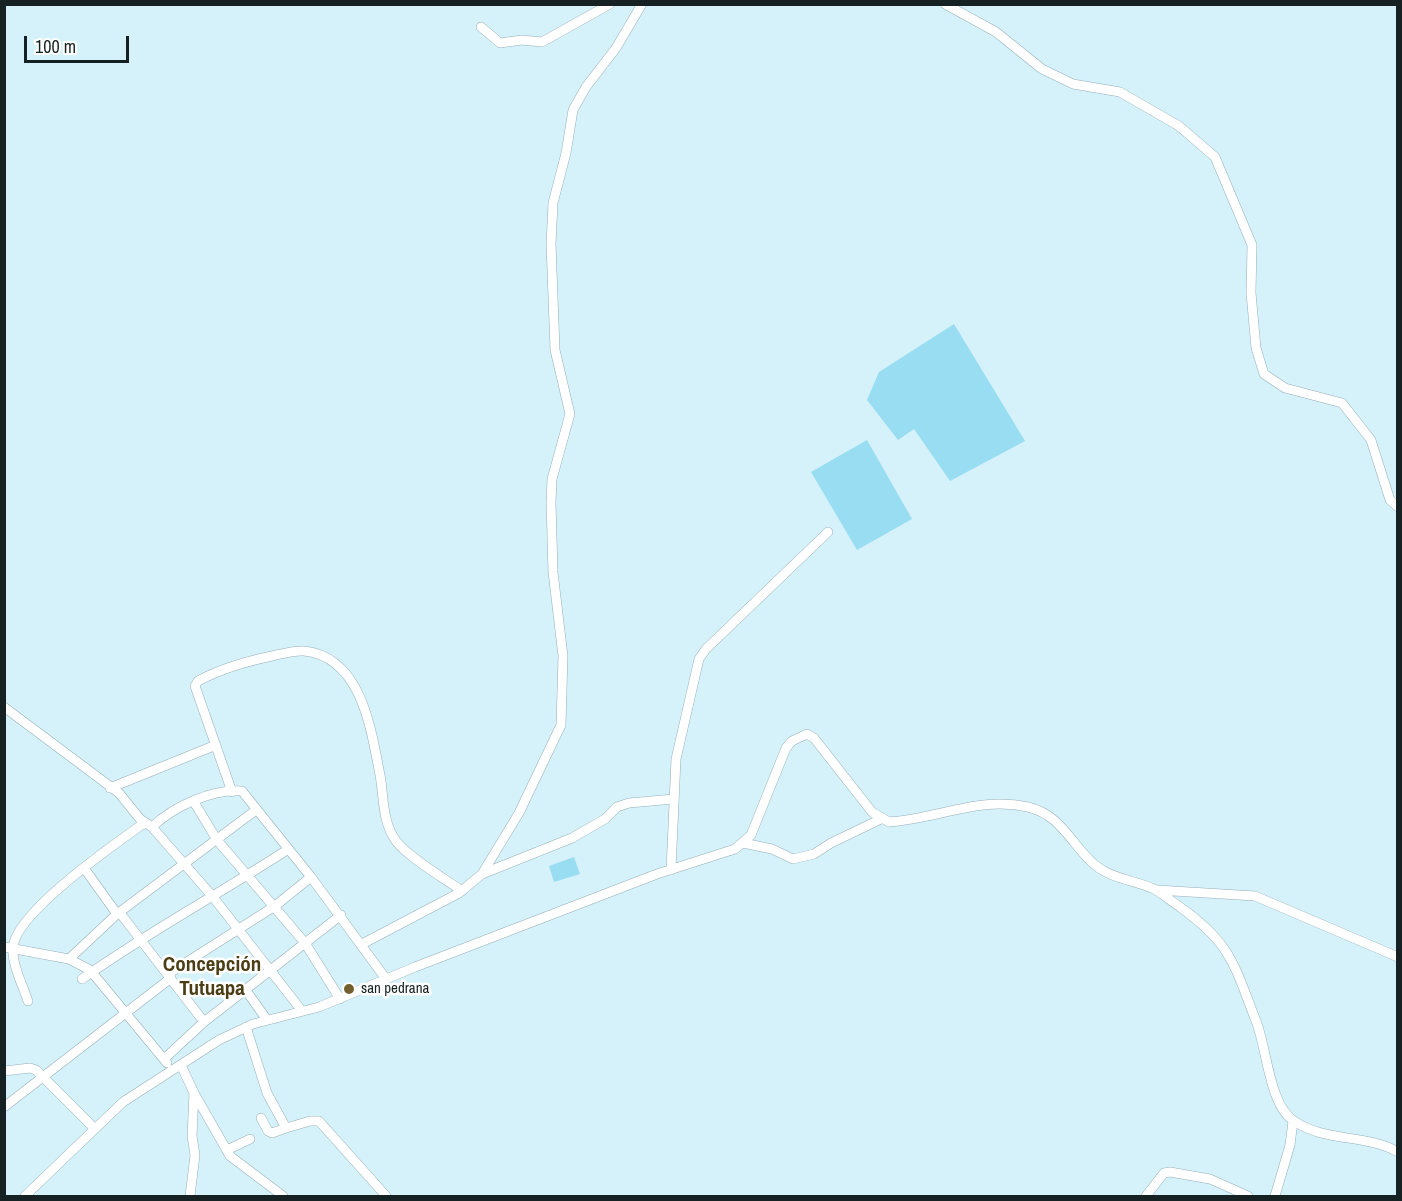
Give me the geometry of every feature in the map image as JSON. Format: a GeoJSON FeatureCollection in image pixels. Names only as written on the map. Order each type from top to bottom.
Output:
{"type":"FeatureCollection","features":[{"type":"Feature","properties":{"kind":"street"},"geometry":{"type":"LineString","coordinates":[[481,27],[500,43],[522,39],[542,42],[610,4]]}},
{"type":"Feature","properties":{"kind":"street"},"geometry":{"type":"LineString","coordinates":[[362,944],[462,891],[482,874],[519,813],[556,736],[562,717],[563,656],[554,584],[551,504],[552,479],[570,414],[555,350],[551,244],[553,203],[566,153],[573,111],[586,87],[616,48],[642,4]]}},
{"type":"Feature","properties":{"kind":"street"},"geometry":{"type":"LineString","coordinates":[[945,4],[996,32],[1042,69],[1073,84],[1120,92],[1179,126],[1215,157],[1252,245],[1251,293],[1256,348],[1264,374],[1285,387],[1342,403],[1371,440],[1390,500],[1398,507]]}},
{"type":"Feature","properties":{"kind":"street"},"geometry":{"type":"LineString","coordinates":[[671,870],[678,745],[699,659],[706,649],[828,532]]}},
{"type":"Feature","properties":{"kind":"street"},"geometry":{"type":"LineString","coordinates":[[232,792],[195,686],[198,681],[261,658],[302,651],[318,654],[339,667],[364,704],[379,769],[385,814],[396,841],[462,891]]}},
{"type":"Feature","properties":{"kind":"street"},"geometry":{"type":"LineString","coordinates":[[4,707],[119,793],[140,819],[149,825],[186,864],[302,1011]]}},
{"type":"Feature","properties":{"kind":"street"},"geometry":{"type":"LineString","coordinates":[[25,1197],[123,1102],[219,1040],[246,1027],[340,999],[386,979],[671,870],[735,849],[751,835],[786,748],[792,741],[807,735],[814,738],[865,803],[881,819],[897,822],[974,804],[1027,807],[1054,818],[1096,866],[1111,875],[1154,889],[1255,896],[1398,957]]}},
{"type":"Feature","properties":{"kind":"street"},"geometry":{"type":"LineString","coordinates":[[110,788],[216,745]]}},
{"type":"Feature","properties":{"kind":"street"},"geometry":{"type":"LineString","coordinates":[[9,947],[34,911],[84,868],[165,814],[214,793],[242,791],[287,850],[311,877],[386,979]]}},
{"type":"Feature","properties":{"kind":"street"},"geometry":{"type":"LineString","coordinates":[[482,874],[572,838],[605,819],[617,807],[629,803],[674,799]]}},
{"type":"Feature","properties":{"kind":"street"},"geometry":{"type":"LineString","coordinates":[[194,802],[217,840],[305,943],[340,999]]}},
{"type":"Feature","properties":{"kind":"street"},"geometry":{"type":"LineString","coordinates":[[69,959],[117,914],[256,810]]}},
{"type":"Feature","properties":{"kind":"street"},"geometry":{"type":"LineString","coordinates":[[743,843],[772,849],[793,859],[814,854],[831,843],[881,819]]}},
{"type":"Feature","properties":{"kind":"street"},"geometry":{"type":"LineString","coordinates":[[82,979],[140,939],[213,897],[287,850]]}},
{"type":"Feature","properties":{"kind":"street"},"geometry":{"type":"LineString","coordinates":[[84,868],[117,914],[120,913],[204,1022]]}},
{"type":"Feature","properties":{"kind":"street"},"geometry":{"type":"LineString","coordinates":[[4,1107],[44,1079],[170,976],[275,906],[311,877]]}},
{"type":"Feature","properties":{"kind":"street"},"geometry":{"type":"LineString","coordinates":[[1154,889],[1206,926],[1230,956],[1261,1032],[1278,1099],[1293,1121],[1328,1134],[1381,1144],[1398,1152]]}},
{"type":"Feature","properties":{"kind":"street"},"geometry":{"type":"LineString","coordinates":[[164,1059],[204,1022],[340,915]]}},
{"type":"Feature","properties":{"kind":"street"},"geometry":{"type":"LineString","coordinates":[[9,947],[69,959],[93,972],[164,1059],[177,1067],[230,1156],[283,1197]]}},
{"type":"Feature","properties":{"kind":"street"},"geometry":{"type":"LineString","coordinates":[[9,947],[28,1001]]}},
{"type":"Feature","properties":{"kind":"street"},"geometry":{"type":"LineString","coordinates":[[245,989],[267,1020]]}},
{"type":"Feature","properties":{"kind":"street"},"geometry":{"type":"LineString","coordinates":[[246,1027],[267,1093],[286,1128]]}},
{"type":"Feature","properties":{"kind":"street"},"geometry":{"type":"LineString","coordinates":[[4,1071],[30,1068],[94,1128]]}},
{"type":"Feature","properties":{"kind":"street"},"geometry":{"type":"LineString","coordinates":[[190,1197],[195,1155],[192,1136],[194,1093]]}},
{"type":"Feature","properties":{"kind":"street"},"geometry":{"type":"LineString","coordinates":[[261,1118],[268,1131],[272,1133],[310,1120],[319,1121],[386,1197]]}},
{"type":"Feature","properties":{"kind":"street"},"geometry":{"type":"LineString","coordinates":[[1275,1197],[1290,1144],[1293,1121]]}},
{"type":"Feature","properties":{"kind":"street"},"geometry":{"type":"LineString","coordinates":[[227,1150],[250,1139]]}},
{"type":"Feature","properties":{"kind":"street"},"geometry":{"type":"LineString","coordinates":[[1146,1197],[1164,1173],[1170,1172],[1210,1179],[1248,1197]]}},
{"type":"Feature","properties":{"kind":"shaded area"},"geometry":{"type":"Polygon","coordinates":[[[954,324],[1025,441],[950,481],[914,429],[898,440],[867,400],[879,372],[954,324]]]}},
{"type":"Feature","properties":{"kind":"shaded area"},"geometry":{"type":"Polygon","coordinates":[[[867,440],[912,519],[857,550],[811,472],[867,440]]]}},
{"type":"Feature","properties":{"kind":"shaded area"},"geometry":{"type":"Polygon","coordinates":[[[574,857],[580,874],[554,882],[549,866],[574,857]]]}},
{"type":"Feature","properties":{"kind":"place","name":"san pedrana"},"geometry":{"type":"Point","coordinates":[349,989]}},
{"type":"Feature","properties":{"kind":"district","name":"Concepción Tutuapa"},"geometry":{"type":"Point","coordinates":[212,977]}}]}
